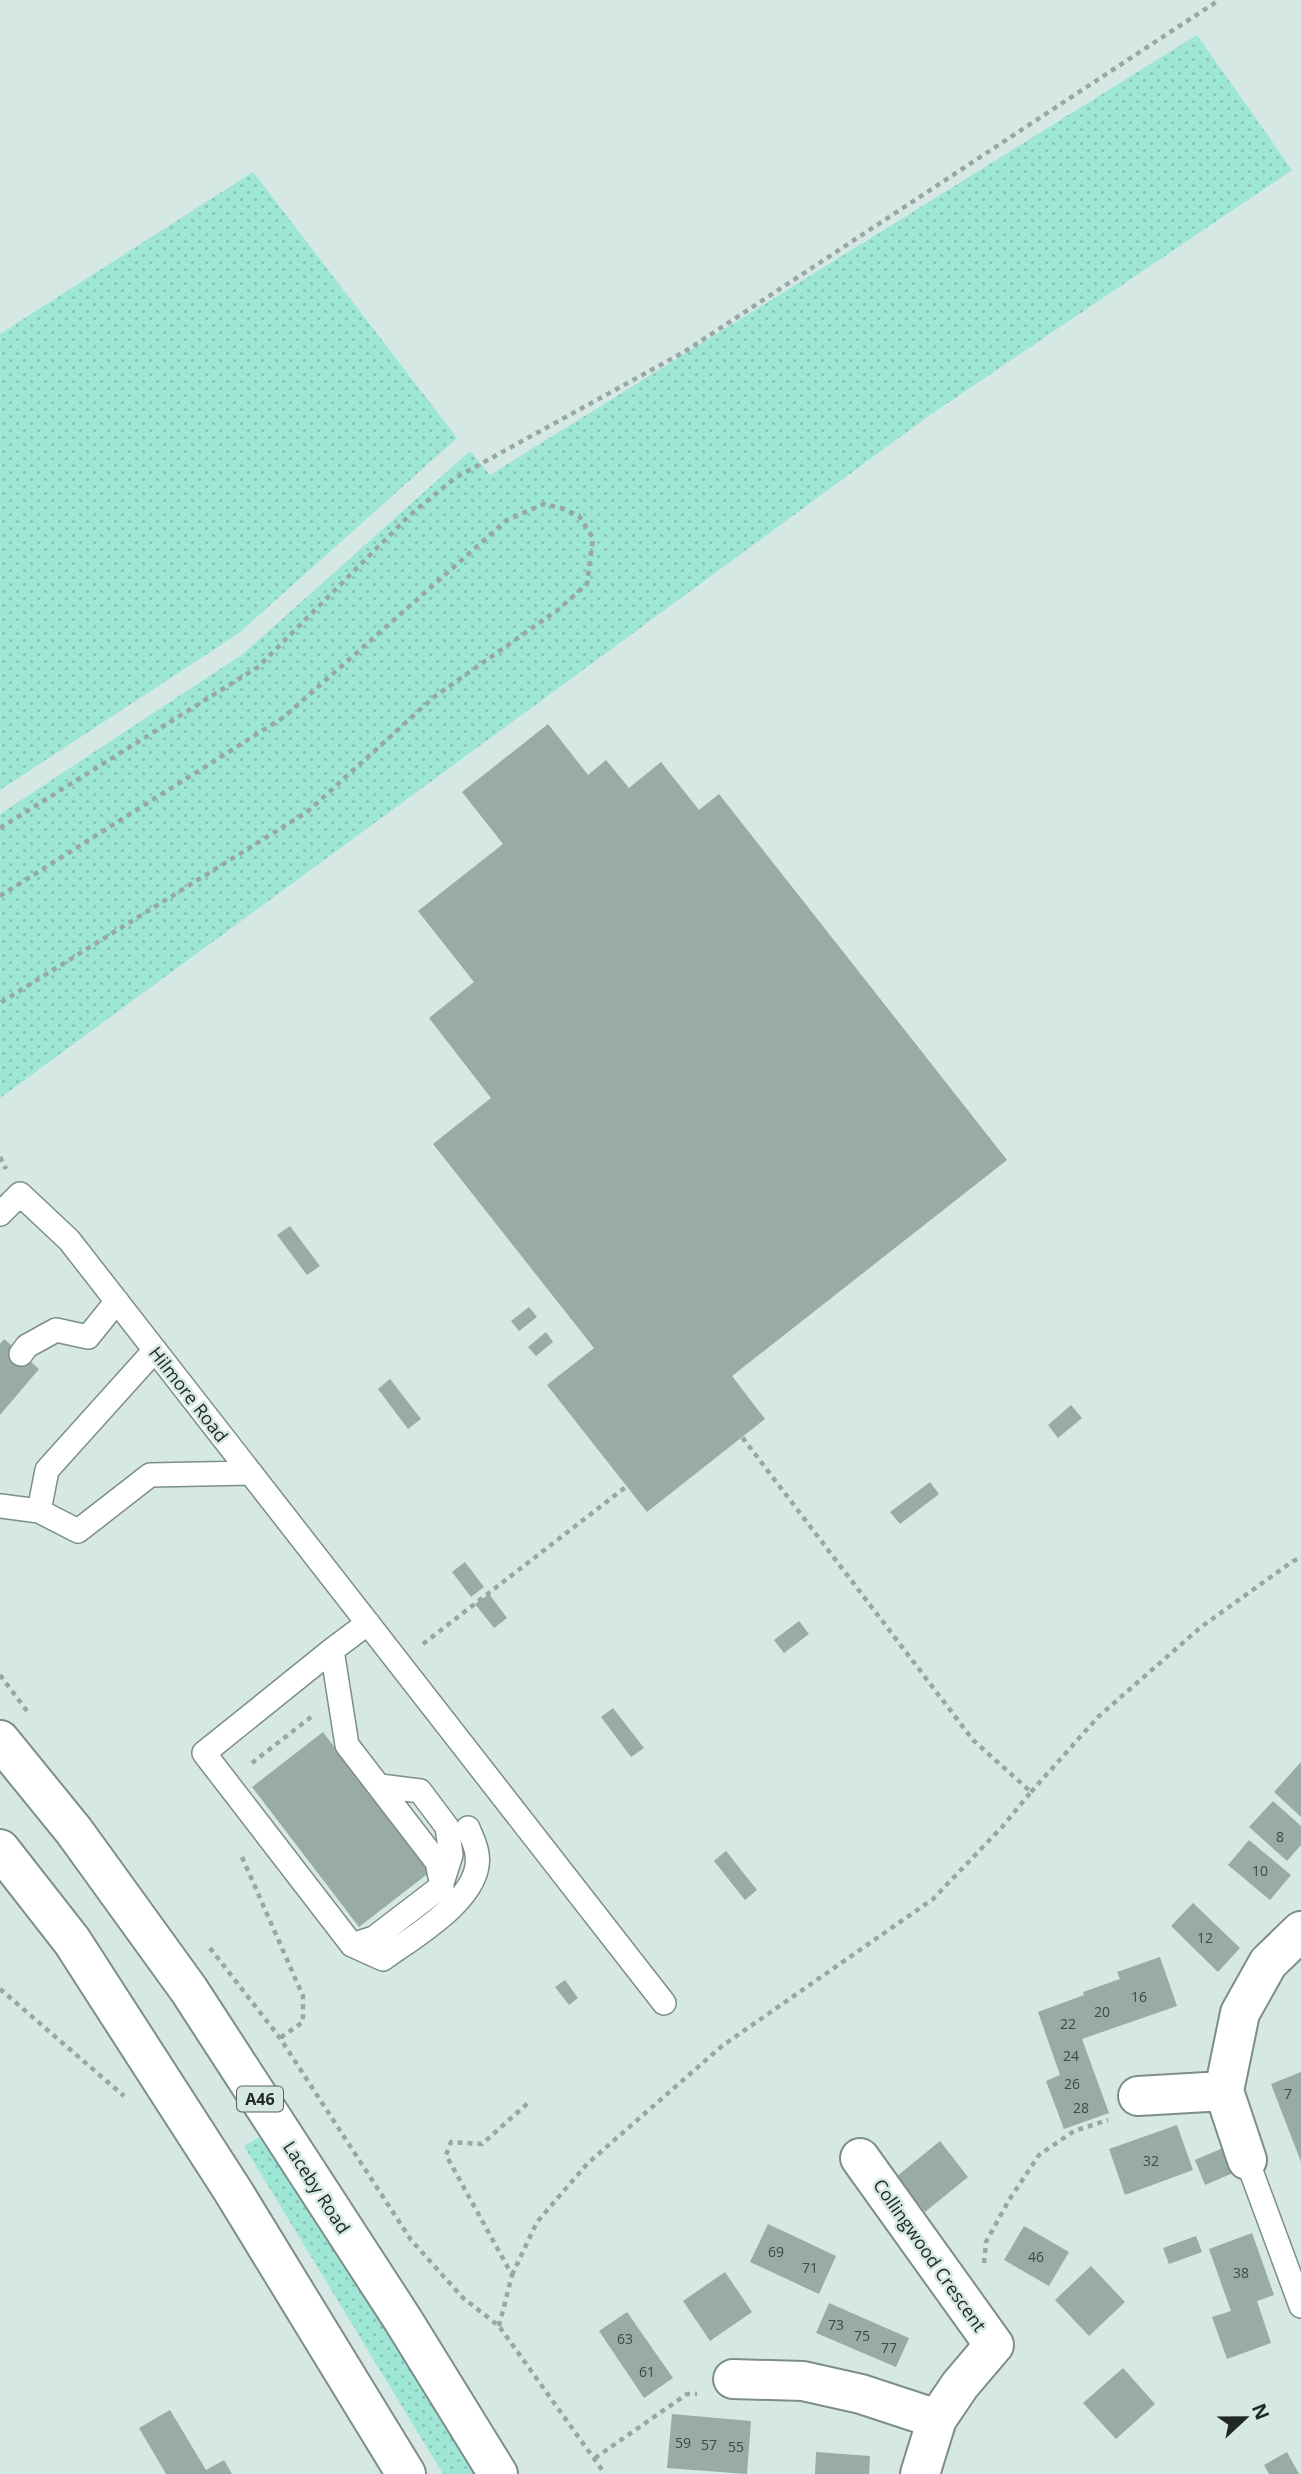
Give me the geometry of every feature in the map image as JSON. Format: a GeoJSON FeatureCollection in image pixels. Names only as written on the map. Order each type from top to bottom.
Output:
{"type":"FeatureCollection","features":[{"type":"Feature","properties":{"kind":"main road","name":"Laceby Road"},"geometry":{"type":"LineString","coordinates":[[0,1740],[74,1831],[189,1990],[403,2320],[498,2474]]}},
{"type":"Feature","properties":{"kind":"main road"},"geometry":{"type":"LineString","coordinates":[[0,1849],[72,1941],[233,2191],[406,2474]]}},
{"type":"Feature","properties":{"kind":"main road"},"geometry":{"type":"LineString","coordinates":[[1247,2160],[1224,2091],[1240,2013],[1268,1963],[1301,1931]]}},
{"type":"Feature","properties":{"kind":"main road"},"geometry":{"type":"LineString","coordinates":[[1138,2096],[1224,2091]]}},
{"type":"Feature","properties":{"kind":"main road","name":"Collingwood Crescent"},"geometry":{"type":"LineString","coordinates":[[860,2158],[994,2345],[960,2385],[937,2419],[920,2474]]}},
{"type":"Feature","properties":{"kind":"main road"},"geometry":{"type":"LineString","coordinates":[[733,2379],[803,2381],[861,2394],[937,2419]]}},
{"type":"Feature","properties":{"kind":"lane","name":"Hilmore Road"},"geometry":{"type":"LineString","coordinates":[[0,1214],[20,1194],[69,1240],[664,2003]]}},
{"type":"Feature","properties":{"kind":"lane"},"geometry":{"type":"LineString","coordinates":[[21,1354],[27,1346],[56,1330],[88,1337],[117,1301]]}},
{"type":"Feature","properties":{"kind":"lane"},"geometry":{"type":"LineString","coordinates":[[39,1511],[47,1470],[155,1350]]}},
{"type":"Feature","properties":{"kind":"lane"},"geometry":{"type":"LineString","coordinates":[[0,1506],[39,1511],[78,1531],[150,1475],[251,1473]]}},
{"type":"Feature","properties":{"kind":"lane"},"geometry":{"type":"LineString","coordinates":[[368,1623],[204,1753],[352,1945],[383,1959],[450,1909],[473,1881],[478,1855],[468,1828]]}},
{"type":"Feature","properties":{"kind":"lane"},"geometry":{"type":"LineString","coordinates":[[332,1650],[347,1745],[380,1786],[420,1791],[447,1827],[451,1855],[442,1886],[374,1938],[352,1945]]}},
{"type":"Feature","properties":{"kind":"lane"},"geometry":{"type":"LineString","coordinates":[[1247,2160],[1301,2306]]}},
{"type":"Feature","properties":{"kind":"path"},"geometry":{"type":"LineString","coordinates":[[0,828],[258,667],[410,515],[455,478],[684,352],[1219,0]]}},
{"type":"Feature","properties":{"kind":"path"},"geometry":{"type":"LineString","coordinates":[[0,896],[284,718],[507,520],[544,504],[579,516],[593,538],[587,584],[559,609],[434,697],[307,812],[0,1003]]}},
{"type":"Feature","properties":{"kind":"path"},"geometry":{"type":"LineString","coordinates":[[742,1437],[974,1740],[1031,1792]]}},
{"type":"Feature","properties":{"kind":"path"},"geometry":{"type":"LineString","coordinates":[[499,2326],[512,2275],[537,2222],[587,2164],[722,2046],[933,1899],[1002,1827],[1098,1717],[1201,1627],[1301,1558]]}},
{"type":"Feature","properties":{"kind":"path"},"geometry":{"type":"LineString","coordinates":[[0,1989],[128,2100]]}},
{"type":"Feature","properties":{"kind":"path"},"geometry":{"type":"LineString","coordinates":[[280,2038],[411,2240],[463,2298],[499,2326],[605,2474]]}},
{"type":"Feature","properties":{"kind":"path"},"geometry":{"type":"LineString","coordinates":[[983,2267],[986,2242],[1009,2200],[1039,2155],[1074,2130],[1133,2112],[1138,2096]]}},
{"type":"Feature","properties":{"kind":"path"},"geometry":{"type":"LineString","coordinates":[[512,2275],[446,2155],[451,2141],[482,2144],[528,2103]]}},
{"type":"Feature","properties":{"kind":"path"},"geometry":{"type":"LineString","coordinates":[[595,2458],[687,2394],[727,2394],[733,2379]]}},
{"type":"Feature","properties":{"kind":"green space"},"geometry":{"type":"Polygon","coordinates":[[[1197,35],[1292,170],[930,415],[0,1098],[0,814],[243,654],[470,451],[490,475],[1197,35]]]}},
{"type":"Feature","properties":{"kind":"green space"},"geometry":{"type":"Polygon","coordinates":[[[253,172],[457,438],[239,633],[0,790],[0,334],[253,172]]]}},
{"type":"Feature","properties":{"kind":"green space"},"geometry":{"type":"Polygon","coordinates":[[[190,2005],[360,2268],[486,2474],[443,2474],[244,2146],[263,2135],[185,2020],[182,2011],[190,2005]]]}},
{"type":"Feature","properties":{"kind":"building"},"geometry":{"type":"Polygon","coordinates":[[[548,724],[588,775],[606,760],[629,788],[661,762],[699,810],[719,794],[1007,1160],[732,1376],[765,1419],[647,1512],[547,1385],[594,1348],[433,1144],[491,1098],[429,1018],[474,982],[418,911],[503,844],[462,792],[548,724]]]}},
{"type":"Feature","properties":{"kind":"building"},"geometry":{"type":"Polygon","coordinates":[[[290,1226],[320,1266],[307,1275],[277,1235],[290,1226]]]}},
{"type":"Feature","properties":{"kind":"building"},"geometry":{"type":"Polygon","coordinates":[[[529,1307],[537,1317],[519,1331],[511,1321],[529,1307]]]}},
{"type":"Feature","properties":{"kind":"building"},"geometry":{"type":"Polygon","coordinates":[[[546,1332],[553,1342],[536,1356],[528,1347],[546,1332]]]}},
{"type":"Feature","properties":{"kind":"building"},"geometry":{"type":"Polygon","coordinates":[[[4,1339],[39,1369],[0,1415],[0,1344],[4,1339]]]}},
{"type":"Feature","properties":{"kind":"building"},"geometry":{"type":"Polygon","coordinates":[[[390,1379],[421,1419],[408,1429],[378,1389],[390,1379]]]}},
{"type":"Feature","properties":{"kind":"building"},"geometry":{"type":"Polygon","coordinates":[[[1071,1405],[1082,1418],[1058,1438],[1048,1425],[1071,1405]]]}},
{"type":"Feature","properties":{"kind":"building"},"geometry":{"type":"Polygon","coordinates":[[[930,1482],[939,1494],[900,1524],[890,1512],[930,1482]]]}},
{"type":"Feature","properties":{"kind":"building"},"geometry":{"type":"Polygon","coordinates":[[[465,1562],[484,1587],[471,1597],[452,1572],[465,1562]]]}},
{"type":"Feature","properties":{"kind":"building"},"geometry":{"type":"Polygon","coordinates":[[[489,1594],[507,1618],[494,1628],[475,1604],[489,1594]]]}},
{"type":"Feature","properties":{"kind":"building"},"geometry":{"type":"Polygon","coordinates":[[[799,1621],[809,1634],[784,1653],[774,1640],[799,1621]]]}},
{"type":"Feature","properties":{"kind":"building"},"geometry":{"type":"Polygon","coordinates":[[[613,1708],[644,1748],[631,1757],[601,1717],[613,1708]]]}},
{"type":"Feature","properties":{"kind":"building"},"geometry":{"type":"Polygon","coordinates":[[[323,1732],[430,1872],[359,1927],[252,1787],[323,1732]]]}},
{"type":"Feature","properties":{"kind":"building"},"geometry":{"type":"Polygon","coordinates":[[[1301,1762],[1301,1817],[1274,1792],[1301,1762]]]}},
{"type":"Feature","properties":{"kind":"building"},"geometry":{"type":"Polygon","coordinates":[[[1273,1801],[1301,1826],[1301,1845],[1287,1861],[1249,1827],[1273,1801]]]}},
{"type":"Feature","properties":{"kind":"building"},"geometry":{"type":"Polygon","coordinates":[[[1249,1840],[1291,1875],[1270,1900],[1228,1865],[1249,1840]]]}},
{"type":"Feature","properties":{"kind":"building"},"geometry":{"type":"Polygon","coordinates":[[[726,1851],[757,1890],[745,1900],[714,1861],[726,1851]]]}},
{"type":"Feature","properties":{"kind":"building"},"geometry":{"type":"Polygon","coordinates":[[[1193,1903],[1240,1948],[1218,1972],[1171,1926],[1193,1903]]]}},
{"type":"Feature","properties":{"kind":"building"},"geometry":{"type":"Polygon","coordinates":[[[1160,1957],[1177,2006],[1082,2039],[1109,2113],[1064,2129],[1046,2081],[1060,2075],[1038,2012],[1120,1979],[1117,1972],[1160,1957]]]}},
{"type":"Feature","properties":{"kind":"building"},"geometry":{"type":"Polygon","coordinates":[[[565,1980],[578,1998],[569,2005],[555,1987],[565,1980]]]}},
{"type":"Feature","properties":{"kind":"building"},"geometry":{"type":"Polygon","coordinates":[[[1301,2072],[1301,2162],[1271,2084],[1301,2072]]]}},
{"type":"Feature","properties":{"kind":"building"},"geometry":{"type":"Polygon","coordinates":[[[1177,2125],[1193,2170],[1125,2195],[1109,2149],[1177,2125]]]}},
{"type":"Feature","properties":{"kind":"building"},"geometry":{"type":"Polygon","coordinates":[[[940,2141],[968,2177],[925,2212],[896,2177],[940,2141]]]}},
{"type":"Feature","properties":{"kind":"building"},"geometry":{"type":"Polygon","coordinates":[[[1223,2148],[1233,2173],[1205,2185],[1195,2160],[1223,2148]]]}},
{"type":"Feature","properties":{"kind":"building"},"geometry":{"type":"Polygon","coordinates":[[[768,2224],[836,2256],[819,2294],[750,2262],[768,2224]]]}},
{"type":"Feature","properties":{"kind":"building"},"geometry":{"type":"Polygon","coordinates":[[[1024,2226],[1069,2252],[1049,2286],[1004,2260],[1024,2226]]]}},
{"type":"Feature","properties":{"kind":"building"},"geometry":{"type":"Polygon","coordinates":[[[1252,2233],[1274,2295],[1257,2301],[1271,2343],[1227,2359],[1212,2317],[1231,2311],[1209,2249],[1252,2233]]]}},
{"type":"Feature","properties":{"kind":"building"},"geometry":{"type":"Polygon","coordinates":[[[1196,2236],[1202,2252],[1169,2264],[1163,2248],[1196,2236]]]}},
{"type":"Feature","properties":{"kind":"building"},"geometry":{"type":"Polygon","coordinates":[[[1091,2266],[1125,2302],[1089,2336],[1055,2300],[1091,2266]]]}},
{"type":"Feature","properties":{"kind":"building"},"geometry":{"type":"Polygon","coordinates":[[[725,2272],[752,2312],[710,2341],[683,2301],[725,2272]]]}},
{"type":"Feature","properties":{"kind":"building"},"geometry":{"type":"Polygon","coordinates":[[[829,2303],[909,2338],[896,2367],[816,2333],[829,2303]]]}},
{"type":"Feature","properties":{"kind":"building"},"geometry":{"type":"Polygon","coordinates":[[[627,2312],[673,2378],[644,2398],[599,2331],[627,2312]]]}},
{"type":"Feature","properties":{"kind":"building"},"geometry":{"type":"Polygon","coordinates":[[[1123,2368],[1155,2404],[1116,2439],[1083,2403],[1123,2368]]]}},
{"type":"Feature","properties":{"kind":"building"},"geometry":{"type":"Polygon","coordinates":[[[170,2410],[206,2470],[224,2460],[232,2474],[166,2474],[139,2428],[170,2410]]]}},
{"type":"Feature","properties":{"kind":"building"},"geometry":{"type":"Polygon","coordinates":[[[672,2414],[751,2421],[747,2474],[667,2468],[672,2414]]]}},
{"type":"Feature","properties":{"kind":"building"},"geometry":{"type":"Polygon","coordinates":[[[816,2452],[870,2456],[869,2474],[815,2474],[816,2452]]]}},
{"type":"Feature","properties":{"kind":"building"},"geometry":{"type":"Polygon","coordinates":[[[1287,2452],[1299,2474],[1269,2474],[1264,2465],[1287,2452]]]}}]}
